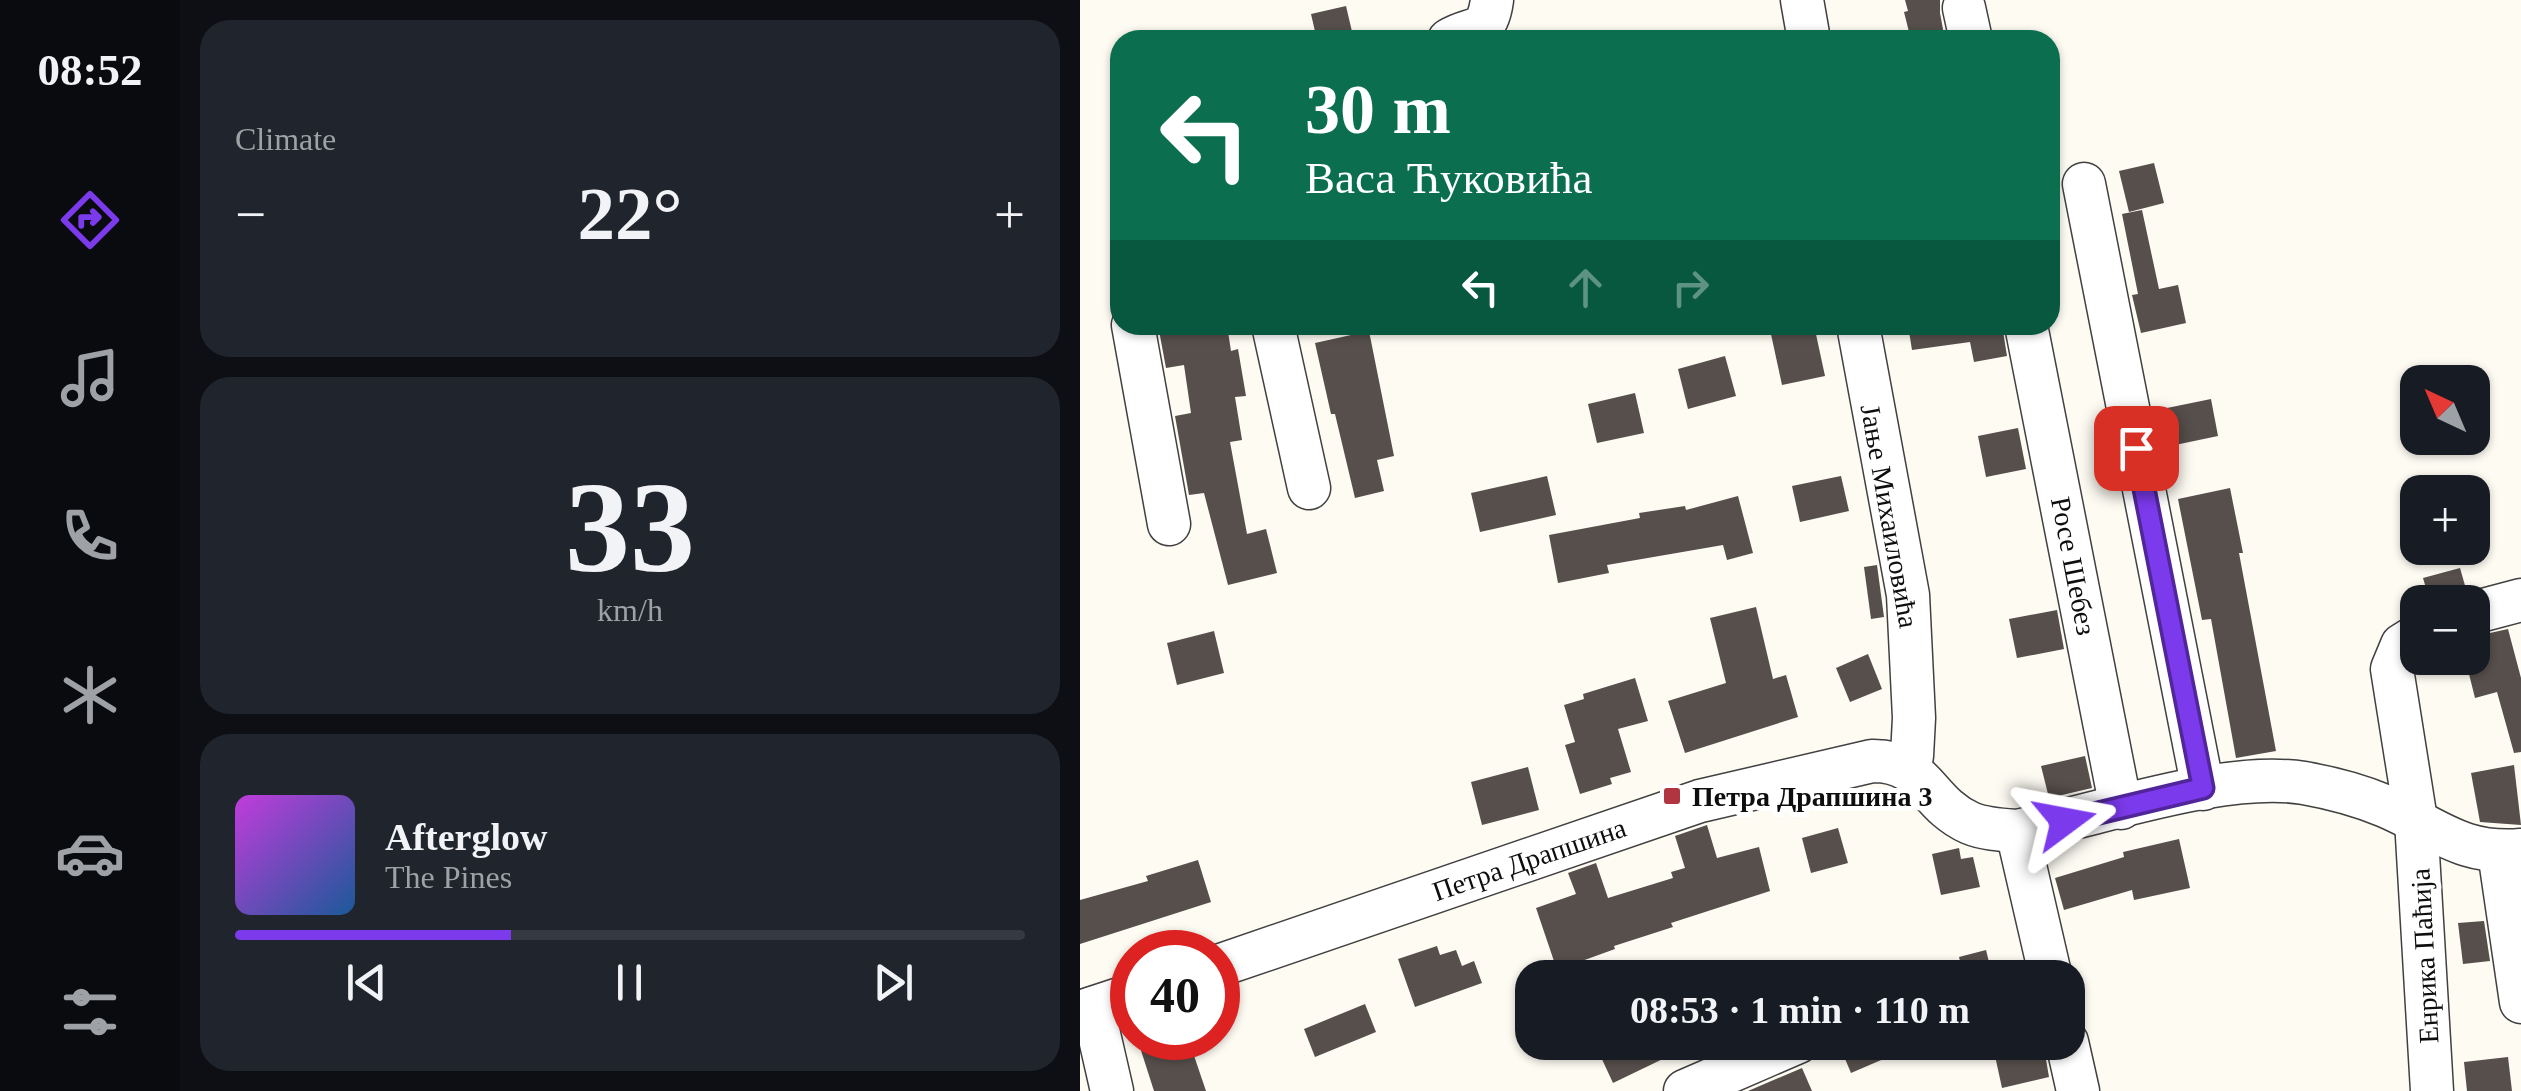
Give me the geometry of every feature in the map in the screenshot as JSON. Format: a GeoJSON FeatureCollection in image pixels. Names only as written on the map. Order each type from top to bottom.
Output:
{"type":"FeatureCollection","features":[{"type":"Feature","properties":{"kind":"street"},"geometry":{"type":"LineString","coordinates":[[1476,30],[1486,22],[1492,0]]}},
{"type":"Feature","properties":{"kind":"street"},"geometry":{"type":"LineString","coordinates":[[1802,0],[1807,30]]}},
{"type":"Feature","properties":{"kind":"street"},"geometry":{"type":"LineString","coordinates":[[2084,184],[2203,788]]}},
{"type":"Feature","properties":{"kind":"street"},"geometry":{"type":"LineString","coordinates":[[1135,335],[1169,524]]}},
{"type":"Feature","properties":{"kind":"street"},"geometry":{"type":"LineString","coordinates":[[1276,335],[1309,488]]}},
{"type":"Feature","properties":{"kind":"street","name":"Јање Михаиловића"},"geometry":{"type":"LineString","coordinates":[[1860,335],[1908,595],[1914,718],[1912,756],[1907,766]]}},
{"type":"Feature","properties":{"kind":"street","name":"Росе Шебез"},"geometry":{"type":"LineString","coordinates":[[2028,335],[2121,808]]}},
{"type":"Feature","properties":{"kind":"street"},"geometry":{"type":"LineString","coordinates":[[2490,608],[2521,600]]}},
{"type":"Feature","properties":{"kind":"street","name":"Енрика Паћија"},"geometry":{"type":"LineString","coordinates":[[2400,650],[2392,668],[2416,820],[2432,1091]]}},
{"type":"Feature","properties":{"kind":"street","name":"Петра Драпшина"},"geometry":{"type":"LineString","coordinates":[[1240,958],[1700,801],[1872,761],[1891,760],[1907,766]]}},
{"type":"Feature","properties":{"kind":"street"},"geometry":{"type":"LineString","coordinates":[[1907,766],[1938,803],[1971,824],[2017,831],[2203,788],[2269,780],[2350,792],[2416,820],[2460,845],[2510,851],[2521,1002]]}},
{"type":"Feature","properties":{"kind":"street"},"geometry":{"type":"LineString","coordinates":[[2017,831],[2048,960]]}},
{"type":"Feature","properties":{"kind":"street"},"geometry":{"type":"LineString","coordinates":[[1110,1002],[1086,1010],[1112,1091]]}},
{"type":"Feature","properties":{"kind":"street"},"geometry":{"type":"LineString","coordinates":[[1685,1091],[1756,1060]]}},
{"type":"Feature","properties":{"kind":"street"},"geometry":{"type":"LineString","coordinates":[[2070,1060],[2078,1091]]}},
{"type":"Feature","properties":{"kind":"building"},"geometry":{"type":"Polygon","coordinates":[[[1905,0],[1940,0],[1943,30],[1908,30],[1904,12],[1908,11],[1905,0]]]}},
{"type":"Feature","properties":{"kind":"building"},"geometry":{"type":"Polygon","coordinates":[[[1346,6],[1352,30],[1315,30],[1311,14],[1346,6]]]}},
{"type":"Feature","properties":{"kind":"building"},"geometry":{"type":"Polygon","coordinates":[[[2154,163],[2164,203],[2129,212],[2119,171],[2154,163]]]}},
{"type":"Feature","properties":{"kind":"building"},"geometry":{"type":"Polygon","coordinates":[[[2142,210],[2159,289],[2178,285],[2186,323],[2141,333],[2132,295],[2138,294],[2122,214],[2142,210]]]}},
{"type":"Feature","properties":{"kind":"building"},"geometry":{"type":"Polygon","coordinates":[[[1160,335],[1229,335],[1231,351],[1238,349],[1246,396],[1235,397],[1242,440],[1230,442],[1247,534],[1266,529],[1277,573],[1228,585],[1204,493],[1189,495],[1175,416],[1191,413],[1184,365],[1166,368],[1160,335]]]}},
{"type":"Feature","properties":{"kind":"building"},"geometry":{"type":"Polygon","coordinates":[[[1370,335],[1394,456],[1377,460],[1384,491],[1355,498],[1315,343],[1370,335]]]}},
{"type":"Feature","properties":{"kind":"building"},"geometry":{"type":"Polygon","coordinates":[[[1771,335],[1816,335],[1825,376],[1782,385],[1771,335]]]}},
{"type":"Feature","properties":{"kind":"building"},"geometry":{"type":"Polygon","coordinates":[[[1910,335],[2004,335],[2007,356],[1974,362],[1970,342],[1912,350],[1910,335]]]}},
{"type":"Feature","properties":{"kind":"building"},"geometry":{"type":"Polygon","coordinates":[[[1725,356],[1736,396],[1688,409],[1678,369],[1725,356]]]}},
{"type":"Feature","properties":{"kind":"building"},"geometry":{"type":"Polygon","coordinates":[[[1635,393],[1644,433],[1597,443],[1588,404],[1635,393]]]}},
{"type":"Feature","properties":{"kind":"building"},"geometry":{"type":"Polygon","coordinates":[[[2211,399],[2218,436],[2175,445],[2167,408],[2211,399]]]}},
{"type":"Feature","properties":{"kind":"building"},"geometry":{"type":"Polygon","coordinates":[[[2018,428],[2026,469],[1986,477],[1978,436],[2018,428]]]}},
{"type":"Feature","properties":{"kind":"building"},"geometry":{"type":"Polygon","coordinates":[[[1547,476],[1556,515],[1480,532],[1471,493],[1547,476]]]}},
{"type":"Feature","properties":{"kind":"building"},"geometry":{"type":"Polygon","coordinates":[[[1841,476],[1849,511],[1800,522],[1792,486],[1841,476]]]}},
{"type":"Feature","properties":{"kind":"building"},"geometry":{"type":"Polygon","coordinates":[[[2230,488],[2276,751],[2236,758],[2211,619],[2202,620],[2178,499],[2230,488]]]}},
{"type":"Feature","properties":{"kind":"building"},"geometry":{"type":"Polygon","coordinates":[[[1738,496],[1753,553],[1727,560],[1723,545],[1607,565],[1609,573],[1558,583],[1549,535],[1640,518],[1639,513],[1685,506],[1686,510],[1738,496]]]}},
{"type":"Feature","properties":{"kind":"building"},"geometry":{"type":"Polygon","coordinates":[[[1877,565],[1884,617],[1871,619],[1864,567],[1877,565]]]}},
{"type":"Feature","properties":{"kind":"building"},"geometry":{"type":"Polygon","coordinates":[[[2460,568],[2465,585],[2425,585],[2423,578],[2460,568]]]}},
{"type":"Feature","properties":{"kind":"building"},"geometry":{"type":"Polygon","coordinates":[[[1756,607],[1773,679],[1786,675],[1798,717],[1685,753],[1668,701],[1726,683],[1710,618],[1756,607]]]}},
{"type":"Feature","properties":{"kind":"building"},"geometry":{"type":"Polygon","coordinates":[[[2057,610],[2064,649],[2017,658],[2009,619],[2057,610]]]}},
{"type":"Feature","properties":{"kind":"building"},"geometry":{"type":"Polygon","coordinates":[[[2508,629],[2521,678],[2521,752],[2514,753],[2497,692],[2475,698],[2469,675],[2490,675],[2490,633],[2508,629]]]}},
{"type":"Feature","properties":{"kind":"building"},"geometry":{"type":"Polygon","coordinates":[[[1214,631],[1224,673],[1177,685],[1167,643],[1214,631]]]}},
{"type":"Feature","properties":{"kind":"building"},"geometry":{"type":"Polygon","coordinates":[[[1868,654],[1882,689],[1850,702],[1836,668],[1868,654]]]}},
{"type":"Feature","properties":{"kind":"building"},"geometry":{"type":"Polygon","coordinates":[[[1635,678],[1648,721],[1618,729],[1631,772],[1610,778],[1612,784],[1580,794],[1565,745],[1575,742],[1564,705],[1584,699],[1583,694],[1635,678]]]}},
{"type":"Feature","properties":{"kind":"building"},"geometry":{"type":"Polygon","coordinates":[[[2085,756],[2092,788],[2049,798],[2041,766],[2085,756]]]}},
{"type":"Feature","properties":{"kind":"building"},"geometry":{"type":"Polygon","coordinates":[[[2514,765],[2521,825],[2480,822],[2471,773],[2514,765]]]}},
{"type":"Feature","properties":{"kind":"building"},"geometry":{"type":"Polygon","coordinates":[[[1528,767],[1539,810],[1482,825],[1471,782],[1528,767]]]}},
{"type":"Feature","properties":{"kind":"building"},"geometry":{"type":"Polygon","coordinates":[[[1707,825],[1717,858],[1759,847],[1770,891],[1671,923],[1673,927],[1585,960],[1554,960],[1536,908],[1576,894],[1568,873],[1596,863],[1608,898],[1673,878],[1671,872],[1685,868],[1675,836],[1707,825]]]}},
{"type":"Feature","properties":{"kind":"building"},"geometry":{"type":"Polygon","coordinates":[[[1838,828],[1848,863],[1811,873],[1802,838],[1838,828]]]}},
{"type":"Feature","properties":{"kind":"building"},"geometry":{"type":"Polygon","coordinates":[[[2179,839],[2190,888],[2134,900],[2132,890],[2064,910],[2055,878],[2124,857],[2123,852],[2179,839]]]}},
{"type":"Feature","properties":{"kind":"building"},"geometry":{"type":"Polygon","coordinates":[[[1959,848],[1961,859],[1973,857],[1980,887],[1941,895],[1932,854],[1959,848]]]}},
{"type":"Feature","properties":{"kind":"building"},"geometry":{"type":"Polygon","coordinates":[[[1198,860],[1211,902],[1124,930],[1110,930],[1110,934],[1080,944],[1080,900],[1148,881],[1146,876],[1198,860]]]}},
{"type":"Feature","properties":{"kind":"building"},"geometry":{"type":"Polygon","coordinates":[[[2484,921],[2490,961],[2463,964],[2458,923],[2484,921]]]}},
{"type":"Feature","properties":{"kind":"building"},"geometry":{"type":"Polygon","coordinates":[[[1437,946],[1440,955],[1456,950],[1462,966],[1474,961],[1482,983],[1415,1007],[1398,959],[1437,946]]]}},
{"type":"Feature","properties":{"kind":"building"},"geometry":{"type":"Polygon","coordinates":[[[1986,950],[1988,960],[1960,960],[1959,957],[1986,950]]]}},
{"type":"Feature","properties":{"kind":"building"},"geometry":{"type":"Polygon","coordinates":[[[1365,1004],[1376,1032],[1315,1057],[1304,1029],[1365,1004]]]}},
{"type":"Feature","properties":{"kind":"building"},"geometry":{"type":"Polygon","coordinates":[[[2508,1057],[2512,1091],[2467,1091],[2464,1062],[2508,1057]]]}},
{"type":"Feature","properties":{"kind":"building"},"geometry":{"type":"Polygon","coordinates":[[[1144,1060],[1195,1060],[1206,1091],[1154,1091],[1144,1060]]]}},
{"type":"Feature","properties":{"kind":"building"},"geometry":{"type":"Polygon","coordinates":[[[1602,1060],[1661,1060],[1613,1083],[1602,1060]]]}},
{"type":"Feature","properties":{"kind":"building"},"geometry":{"type":"Polygon","coordinates":[[[1846,1060],[1881,1060],[1851,1073],[1846,1060]]]}},
{"type":"Feature","properties":{"kind":"building"},"geometry":{"type":"Polygon","coordinates":[[[1996,1060],[2046,1060],[2049,1077],[2002,1088],[1996,1060]]]}},
{"type":"Feature","properties":{"kind":"building"},"geometry":{"type":"Polygon","coordinates":[[[1802,1068],[1812,1091],[1748,1091],[1802,1068]]]}},
{"type":"Feature","properties":{"kind":"place","name":"Петра Драпшина 3"},"geometry":{"type":"Point","coordinates":[1672,796]}},
{"type":"Feature","properties":{"kind":"route"},"geometry":{"type":"LineString","coordinates":[[2065,821],[2203,788],[2136,448]]}}]}
